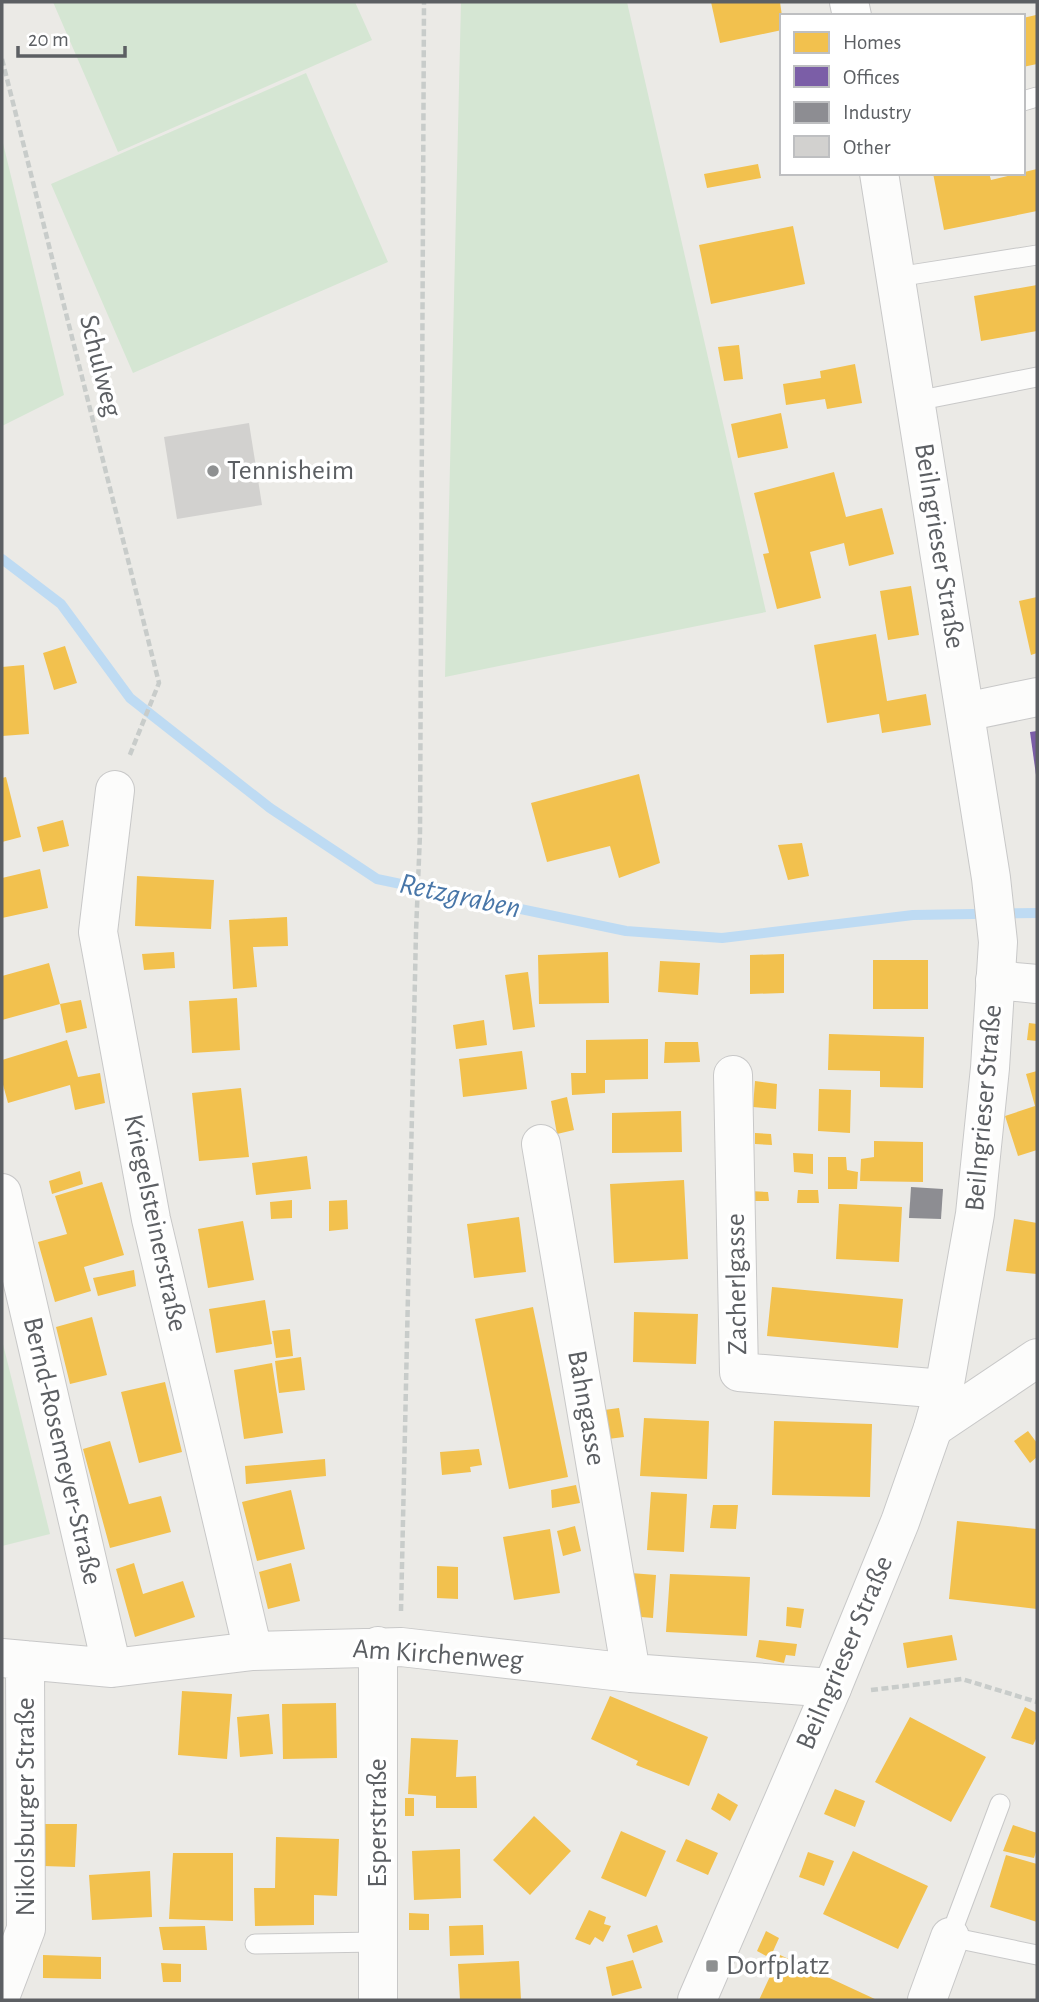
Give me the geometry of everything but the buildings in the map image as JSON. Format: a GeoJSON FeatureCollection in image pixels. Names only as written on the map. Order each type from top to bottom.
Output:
{"type":"FeatureCollection","features":[{"type":"Feature","properties":{"kind":"street","name":"Beilngrieser Straße"},"geometry":{"type":"LineString","coordinates":[[697,2000],[832,1688],[900,1522],[933,1428],[944,1389],[975,1214],[990,1068],[998,942],[991,878],[879,175]]}},
{"type":"Feature","properties":{"kind":"street"},"geometry":{"type":"LineString","coordinates":[[965,712],[1037,697]]}},
{"type":"Feature","properties":{"kind":"street","name":"Kriegelsteinerstraße"},"geometry":{"type":"LineString","coordinates":[[115,790],[98,932],[152,1219],[253,1651]]}},
{"type":"Feature","properties":{"kind":"street"},"geometry":{"type":"LineString","coordinates":[[995,980],[1037,984]]}},
{"type":"Feature","properties":{"kind":"street","name":"Zacherlgasse"},"geometry":{"type":"LineString","coordinates":[[733,1075],[739,1373],[944,1389]]}},
{"type":"Feature","properties":{"kind":"street","name":"Bahngasse"},"geometry":{"type":"LineString","coordinates":[[541,1144],[631,1673]]}},
{"type":"Feature","properties":{"kind":"street","name":"Bernd-Rosemeyer-Straße"},"geometry":{"type":"LineString","coordinates":[[2,1193],[112,1668]]}},
{"type":"Feature","properties":{"kind":"street"},"geometry":{"type":"LineString","coordinates":[[933,1428],[1037,1358]]}},
{"type":"Feature","properties":{"kind":"street","name":"Am Kirchenweg"},"geometry":{"type":"LineString","coordinates":[[13,1659],[112,1668],[253,1651],[389,1647],[631,1673],[832,1688]]}},
{"type":"Feature","properties":{"kind":"street","name":"Esperstraße"},"geometry":{"type":"LineString","coordinates":[[378,2000],[377,1942],[389,1647]]}},
{"type":"Feature","properties":{"kind":"street","name":"Nikolsburger Straße"},"geometry":{"type":"LineString","coordinates":[[2,1992],[26,1929],[13,1659]]}},
{"type":"Feature","properties":{"kind":"street"},"geometry":{"type":"LineString","coordinates":[[927,2000],[950,1937]]}},
{"type":"Feature","properties":{"kind":"lane"},"geometry":{"type":"LineString","coordinates":[[897,277],[1037,255]]}},
{"type":"Feature","properties":{"kind":"lane"},"geometry":{"type":"LineString","coordinates":[[916,401],[1037,377]]}},
{"type":"Feature","properties":{"kind":"lane"},"geometry":{"type":"LineString","coordinates":[[1000,1804],[950,1937],[1037,1955]]}},
{"type":"Feature","properties":{"kind":"lane"},"geometry":{"type":"LineString","coordinates":[[255,1944],[377,1942]]}},
{"type":"Feature","properties":{"kind":"path"},"geometry":{"type":"LineString","coordinates":[[389,1647],[420,834],[425,2]]}},
{"type":"Feature","properties":{"kind":"path","name":"Schulweg"},"geometry":{"type":"LineString","coordinates":[[2,59],[159,683],[135,743]]}},
{"type":"Feature","properties":{"kind":"path"},"geometry":{"type":"LineString","coordinates":[[832,1688],[875,1690],[962,1679],[1037,1702]]}},
{"type":"Feature","properties":{"kind":"green space"},"geometry":{"type":"Polygon","coordinates":[[[53,2],[355,2],[372,40],[118,152],[53,2]]]}},
{"type":"Feature","properties":{"kind":"green space"},"geometry":{"type":"Polygon","coordinates":[[[461,2],[627,2],[766,612],[445,677],[461,2]]]}},
{"type":"Feature","properties":{"kind":"green space"},"geometry":{"type":"Polygon","coordinates":[[[306,73],[388,262],[133,373],[51,184],[306,73]]]}},
{"type":"Feature","properties":{"kind":"green space"},"geometry":{"type":"Polygon","coordinates":[[[2,139],[64,395],[2,426],[2,139]]]}},
{"type":"Feature","properties":{"kind":"green space"},"geometry":{"type":"Polygon","coordinates":[[[2,1340],[50,1534],[2,1546],[2,1340]]]}},
{"type":"Feature","properties":{"kind":"waterway","name":"Retzgraben"},"geometry":{"type":"LineString","coordinates":[[2,559],[61,604],[130,698],[270,808],[377,879],[626,931],[722,938],[913,915],[1037,913]]}},
{"type":"Feature","properties":{"kind":"place","name":"Tennisheim"},"geometry":{"type":"Point","coordinates":[213,471]}},
{"type":"Feature","properties":{"kind":"place","name":"Dorfplatz"},"geometry":{"type":"Point","coordinates":[712,1966]}}]}
